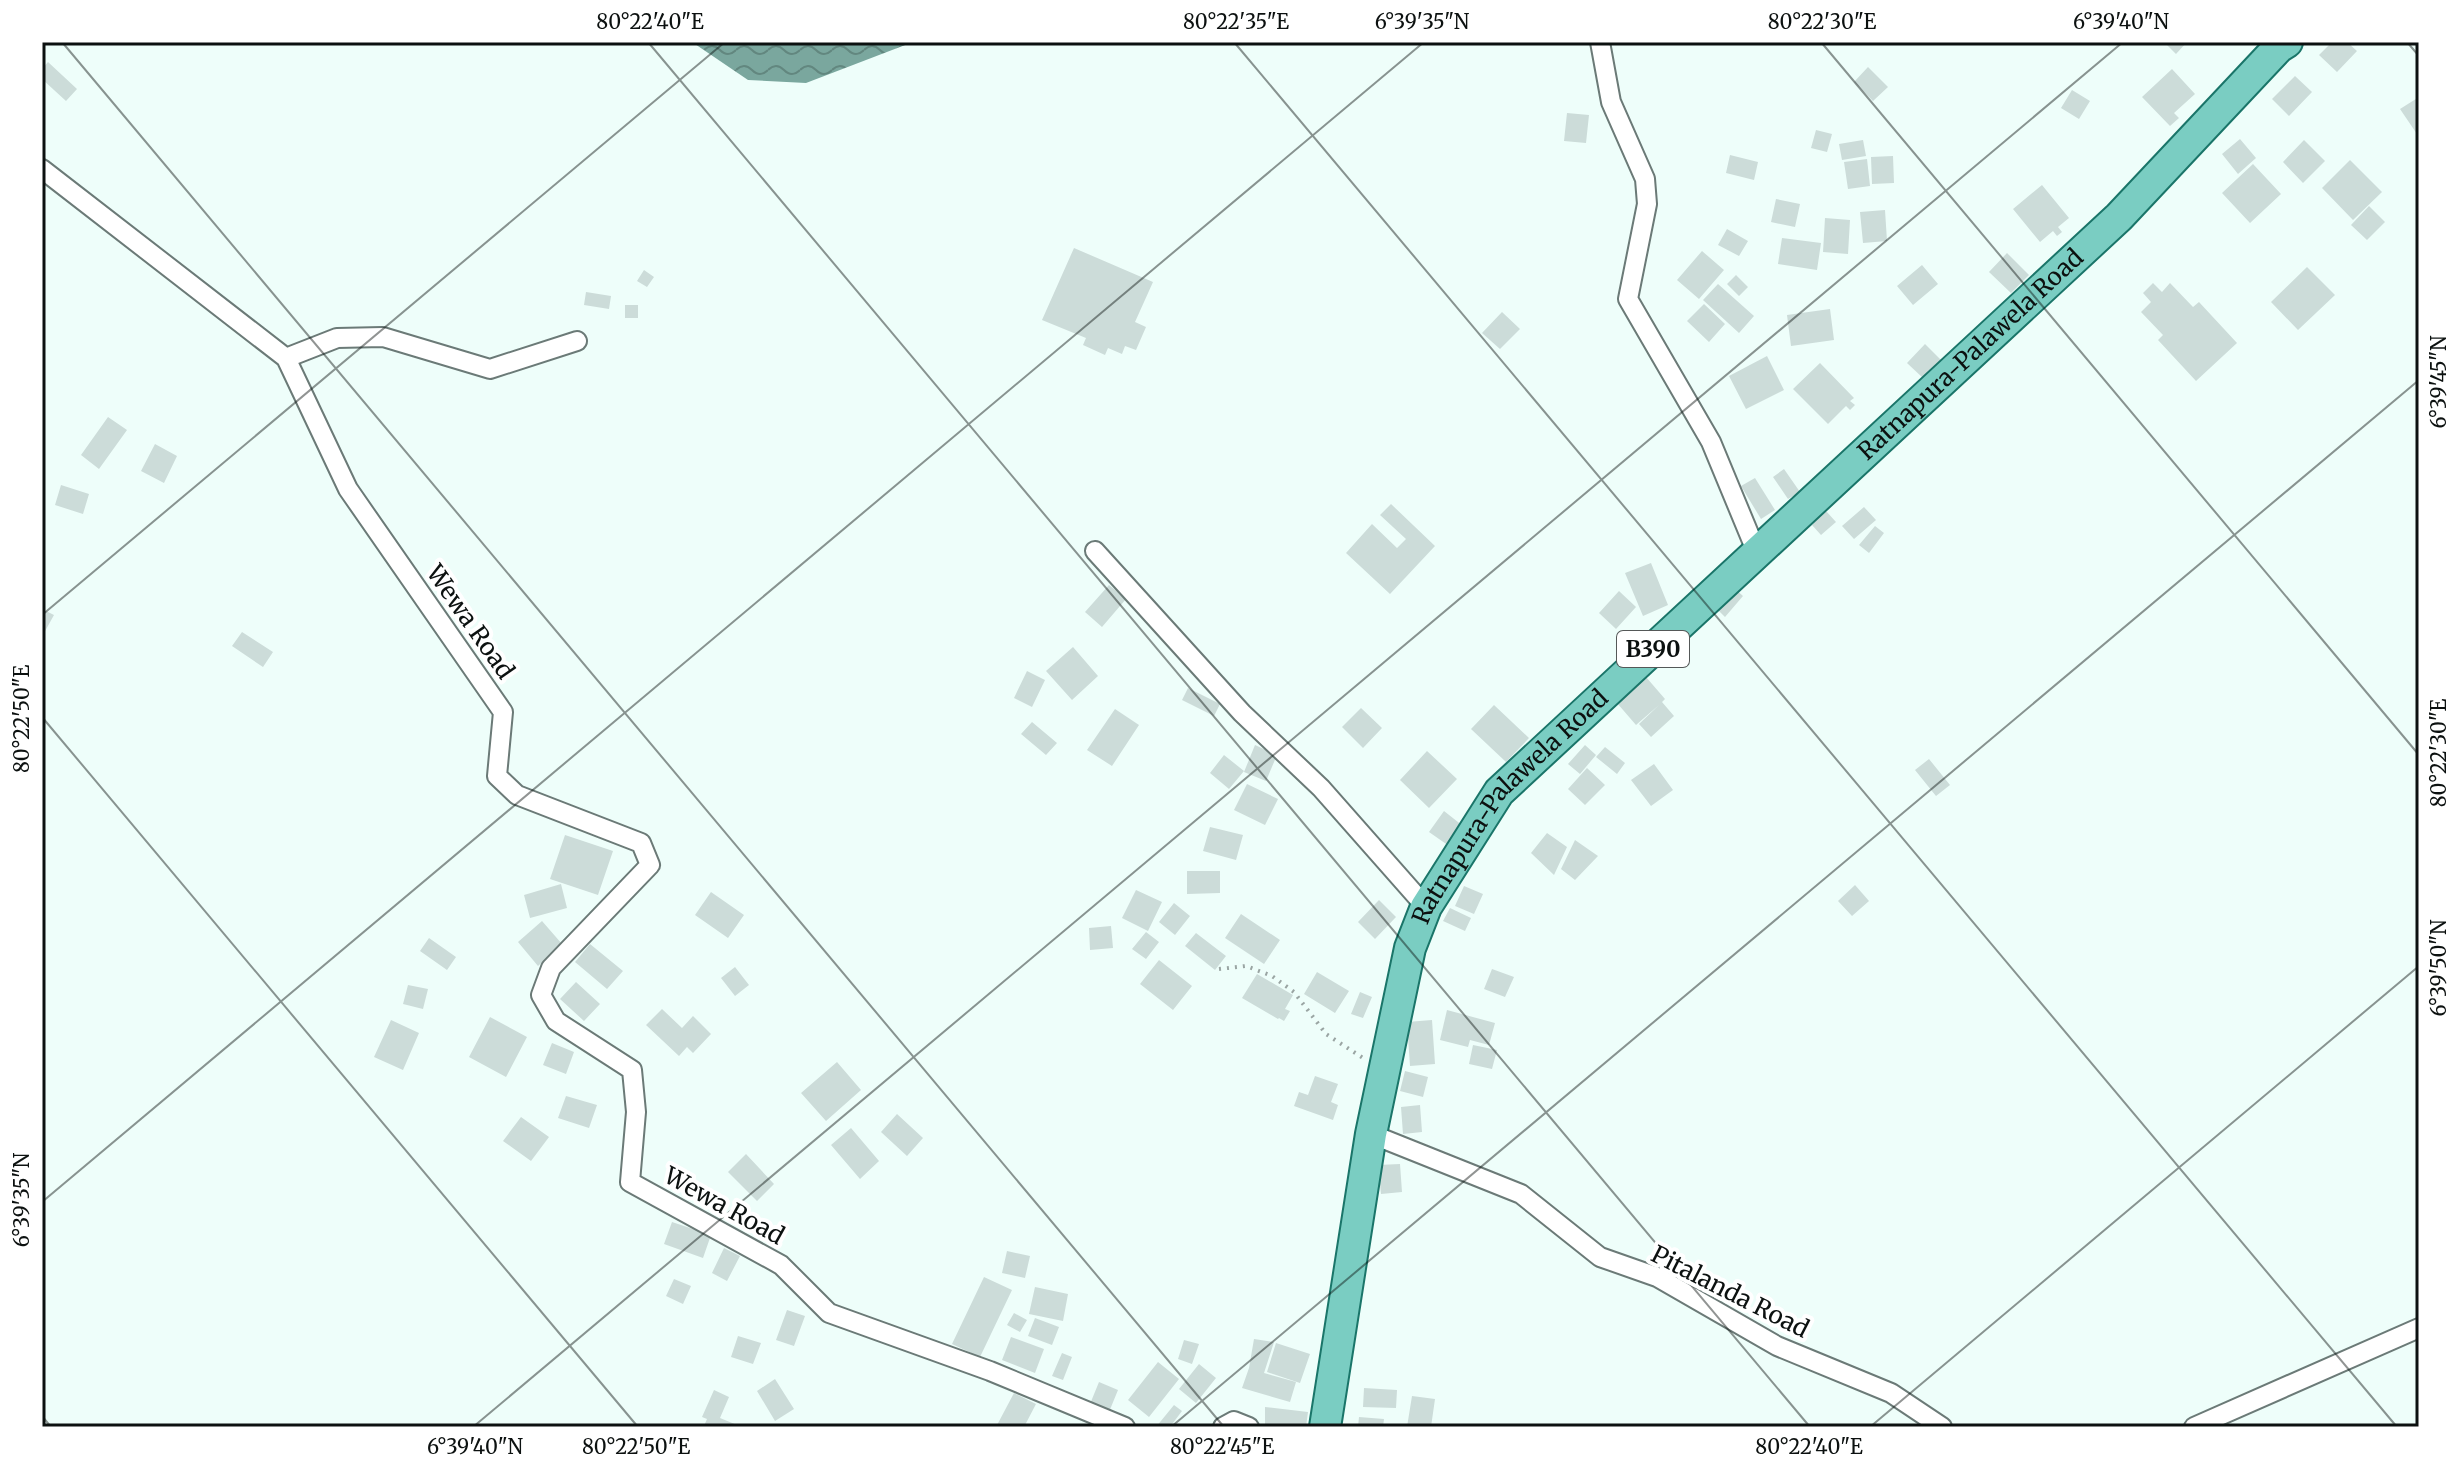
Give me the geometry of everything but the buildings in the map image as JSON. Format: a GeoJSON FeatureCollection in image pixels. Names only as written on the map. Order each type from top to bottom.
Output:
{"type":"FeatureCollection","features":[{"type":"Feature","properties":{"kind":"main road","name":"Ratnapura-Palawela Road"},"geometry":{"type":"LineString","coordinates":[[1325,1427],[1371,1134],[1410,948],[1426,907],[1499,792],[2119,217],[2287,42]]}},
{"type":"Feature","properties":{"kind":"street"},"geometry":{"type":"LineString","coordinates":[[1600,42],[1611,102],[1645,179],[1647,204],[1628,299],[1711,442],[1757,553]]}},
{"type":"Feature","properties":{"kind":"street","name":"Wewa Road"},"geometry":{"type":"LineString","coordinates":[[42,169],[286,358],[348,489],[503,712],[497,776],[517,795],[641,843],[650,865],[551,968],[541,995],[556,1021],[632,1070],[636,1112],[630,1182],[781,1265],[829,1313],[990,1371],[1125,1427]]}},
{"type":"Feature","properties":{"kind":"street"},"geometry":{"type":"LineString","coordinates":[[286,358],[337,338],[383,337],[490,369],[577,341]]}},
{"type":"Feature","properties":{"kind":"street"},"geometry":{"type":"LineString","coordinates":[[1095,551],[1242,713],[1321,788],[1426,907]]}},
{"type":"Feature","properties":{"kind":"street","name":"Pitalanda Road"},"geometry":{"type":"LineString","coordinates":[[1371,1134],[1521,1194],[1600,1257],[1657,1277],[1777,1346],[1891,1393],[1942,1427]]}},
{"type":"Feature","properties":{"kind":"street"},"geometry":{"type":"LineString","coordinates":[[2194,1427],[2419,1328]]}},
{"type":"Feature","properties":{"kind":"street"},"geometry":{"type":"LineString","coordinates":[[1223,1427],[1234,1421],[1249,1427]]}},
{"type":"Feature","properties":{"kind":"path"},"geometry":{"type":"LineString","coordinates":[[1219,969],[1246,966],[1272,976],[1294,992],[1326,1034],[1383,1068]]}},
{"type":"Feature","properties":{"kind":"water"},"geometry":{"type":"Polygon","coordinates":[[[692,42],[913,42],[806,83],[748,80],[692,42]]]}}]}
